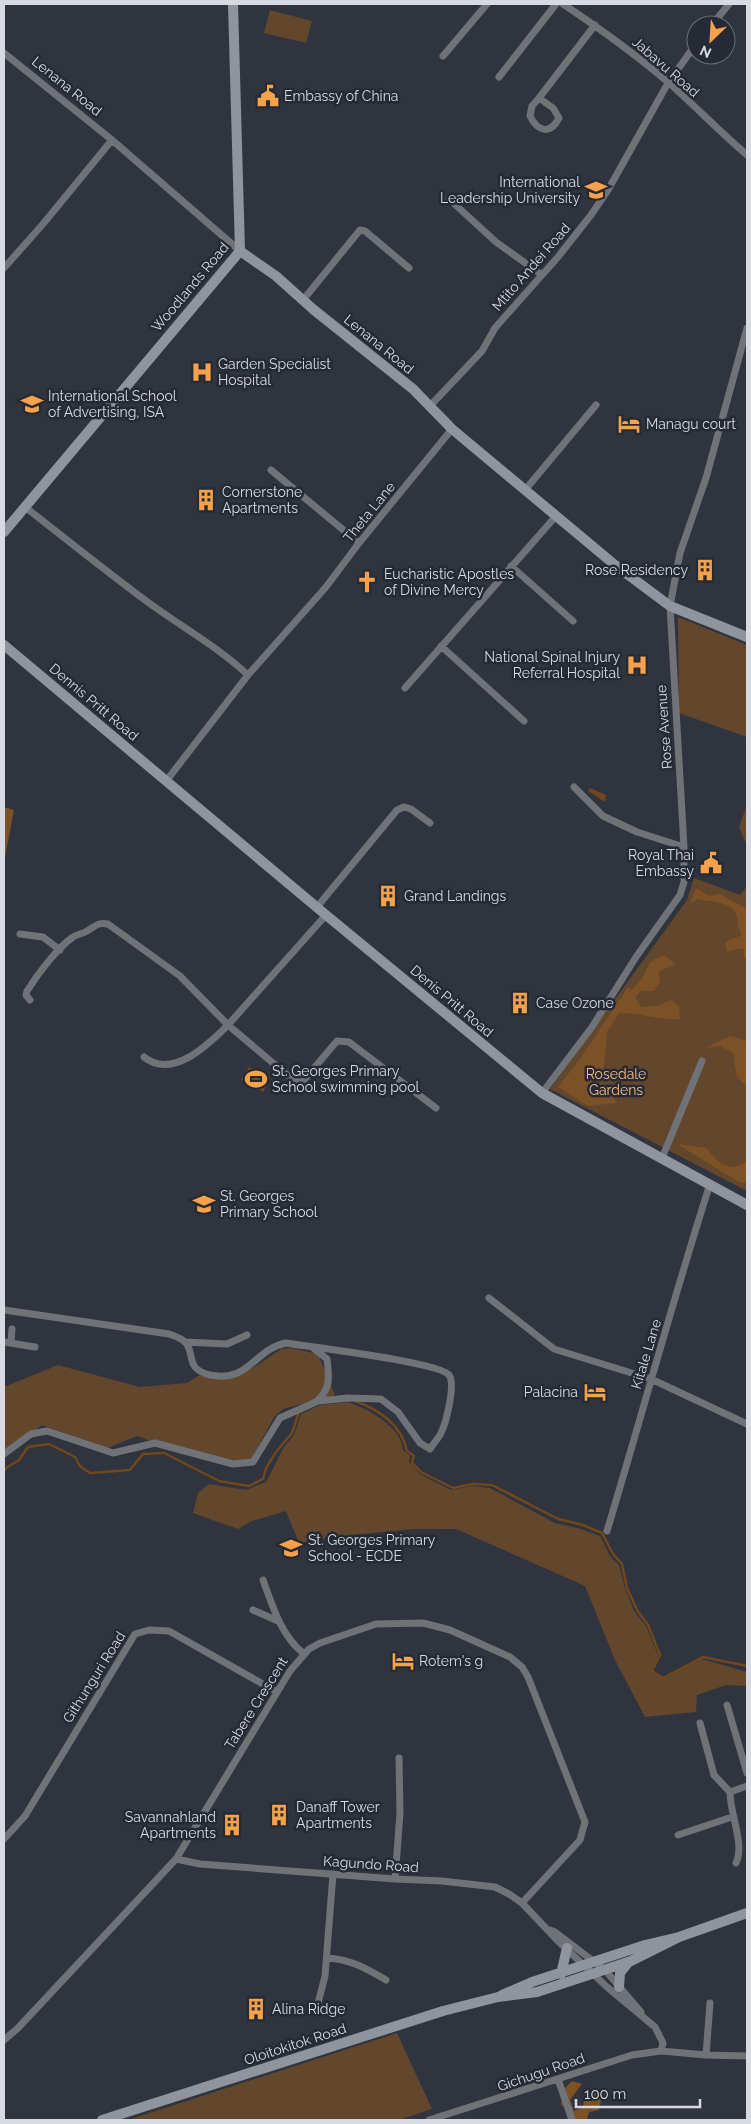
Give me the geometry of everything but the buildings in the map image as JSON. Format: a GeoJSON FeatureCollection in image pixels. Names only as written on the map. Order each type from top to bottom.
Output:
{"type":"FeatureCollection","features":[{"type":"Feature","properties":{"kind":"main road","name":"Woodlands Road"},"geometry":{"type":"LineString","coordinates":[[4,532],[240,251],[233,4]]}},
{"type":"Feature","properties":{"kind":"main road","name":"Lenana Road"},"geometry":{"type":"LineString","coordinates":[[240,251],[276,276],[413,389],[452,429],[615,565],[670,606],[747,637]]}},
{"type":"Feature","properties":{"kind":"main road","name":"Dennis Pritt Road"},"geometry":{"type":"LineString","coordinates":[[4,645],[167,780]]}},
{"type":"Feature","properties":{"kind":"main road","name":"Denis Pritt Road"},"geometry":{"type":"LineString","coordinates":[[167,780],[326,915],[542,1093],[747,1204]]}},
{"type":"Feature","properties":{"kind":"main road","name":"Oloitokitok Road"},"geometry":{"type":"LineString","coordinates":[[102,2120],[419,2019],[498,1997],[537,1992],[589,1970],[596,1962],[645,1945],[679,1937],[747,1913]]}},
{"type":"Feature","properties":{"kind":"main road","name":"Oloitokitok Road"},"geometry":{"type":"LineString","coordinates":[[498,1997],[512,1990],[561,1974],[605,1970],[631,1961],[679,1937]]}},
{"type":"Feature","properties":{"kind":"main road"},"geometry":{"type":"LineString","coordinates":[[561,1974],[567,1948]]}},
{"type":"Feature","properties":{"kind":"main road"},"geometry":{"type":"LineString","coordinates":[[619,1987],[620,1973],[631,1961]]}},
{"type":"Feature","properties":{"kind":"street"},"geometry":{"type":"LineString","coordinates":[[443,56],[487,4]]}},
{"type":"Feature","properties":{"kind":"street"},"geometry":{"type":"LineString","coordinates":[[499,77],[556,4]]}},
{"type":"Feature","properties":{"kind":"street","name":"Jabavu Road"},"geometry":{"type":"LineString","coordinates":[[563,4],[595,25],[668,83],[718,131],[747,155]]}},
{"type":"Feature","properties":{"kind":"street"},"geometry":{"type":"LineString","coordinates":[[720,15],[728,4]]}},
{"type":"Feature","properties":{"kind":"street"},"geometry":{"type":"LineString","coordinates":[[539,98],[558,114],[557,123],[550,130],[537,126],[530,116],[532,106],[595,25]]}},
{"type":"Feature","properties":{"kind":"street","name":"Lenana Road"},"geometry":{"type":"LineString","coordinates":[[4,53],[112,140],[240,251]]}},
{"type":"Feature","properties":{"kind":"street"},"geometry":{"type":"LineString","coordinates":[[668,83],[686,58]]}},
{"type":"Feature","properties":{"kind":"street","name":"Mtito Andei Road"},"geometry":{"type":"LineString","coordinates":[[430,407],[482,351],[495,328],[558,257],[608,190],[668,83]]}},
{"type":"Feature","properties":{"kind":"street"},"geometry":{"type":"LineString","coordinates":[[4,268],[112,140]]}},
{"type":"Feature","properties":{"kind":"street"},"geometry":{"type":"LineString","coordinates":[[449,199],[496,242],[542,276]]}},
{"type":"Feature","properties":{"kind":"street"},"geometry":{"type":"LineString","coordinates":[[303,300],[360,230],[365,231],[409,268]]}},
{"type":"Feature","properties":{"kind":"street","name":"Rose Avenue"},"geometry":{"type":"LineString","coordinates":[[542,1093],[592,1027],[636,957],[680,895],[684,882],[684,848],[670,606],[680,553],[706,478],[747,328]]}},
{"type":"Feature","properties":{"kind":"street"},"geometry":{"type":"LineString","coordinates":[[526,490],[596,405]]}},
{"type":"Feature","properties":{"kind":"street","name":"Theta Lane"},"geometry":{"type":"LineString","coordinates":[[248,675],[334,577],[359,543],[452,429]]}},
{"type":"Feature","properties":{"kind":"street"},"geometry":{"type":"LineString","coordinates":[[271,470],[359,543]]}},
{"type":"Feature","properties":{"kind":"street"},"geometry":{"type":"LineString","coordinates":[[25,507],[149,603],[202,638],[248,675],[167,780]]}},
{"type":"Feature","properties":{"kind":"street"},"geometry":{"type":"LineString","coordinates":[[405,688],[556,516]]}},
{"type":"Feature","properties":{"kind":"street"},"geometry":{"type":"LineString","coordinates":[[511,566],[573,622]]}},
{"type":"Feature","properties":{"kind":"street"},"geometry":{"type":"LineString","coordinates":[[441,646],[524,721]]}},
{"type":"Feature","properties":{"kind":"street"},"geometry":{"type":"LineString","coordinates":[[574,787],[603,816],[637,832],[684,848]]}},
{"type":"Feature","properties":{"kind":"street"},"geometry":{"type":"LineString","coordinates":[[317,907],[397,810],[404,807],[411,808],[430,824]]}},
{"type":"Feature","properties":{"kind":"street"},"geometry":{"type":"LineString","coordinates":[[144,1057],[152,1063],[166,1065],[184,1059],[202,1049],[228,1025],[326,915]]}},
{"type":"Feature","properties":{"kind":"street"},"geometry":{"type":"LineString","coordinates":[[30,1000],[26,995],[27,991],[73,937],[87,931],[94,925],[108,924],[180,976],[228,1025],[293,1080],[300,1082],[304,1080],[337,1041],[349,1042],[436,1108]]}},
{"type":"Feature","properties":{"kind":"street"},"geometry":{"type":"LineString","coordinates":[[20,934],[43,936],[60,950]]}},
{"type":"Feature","properties":{"kind":"street"},"geometry":{"type":"LineString","coordinates":[[662,1158],[702,1061]]}},
{"type":"Feature","properties":{"kind":"street","name":"Kitale Lane"},"geometry":{"type":"LineString","coordinates":[[607,1530],[710,1184]]}},
{"type":"Feature","properties":{"kind":"street"},"geometry":{"type":"LineString","coordinates":[[489,1298],[554,1349],[651,1379],[747,1424]]}},
{"type":"Feature","properties":{"kind":"street"},"geometry":{"type":"LineString","coordinates":[[4,1310],[169,1334],[185,1342],[227,1344],[247,1335]]}},
{"type":"Feature","properties":{"kind":"street"},"geometry":{"type":"LineString","coordinates":[[12,1329],[7,1342],[35,1347]]}},
{"type":"Feature","properties":{"kind":"street"},"geometry":{"type":"LineString","coordinates":[[4,1454],[31,1434],[47,1431],[113,1453],[155,1443],[233,1464],[253,1462],[280,1418],[318,1401],[348,1398],[381,1399],[398,1412],[420,1443],[430,1449],[441,1433],[452,1393],[452,1378],[448,1372],[433,1367],[378,1356],[286,1343],[278,1344],[244,1370],[232,1376],[217,1376],[202,1373],[191,1362],[185,1342]]}},
{"type":"Feature","properties":{"kind":"street"},"geometry":{"type":"LineString","coordinates":[[312,1347],[327,1359],[329,1375],[326,1392],[318,1401]]}},
{"type":"Feature","properties":{"kind":"street"},"geometry":{"type":"LineString","coordinates":[[263,1580],[278,1621],[292,1644],[303,1653]]}},
{"type":"Feature","properties":{"kind":"street"},"geometry":{"type":"LineString","coordinates":[[253,1610],[278,1621]]}},
{"type":"Feature","properties":{"kind":"street","name":"Tabere Crescent"},"geometry":{"type":"LineString","coordinates":[[4,2040],[18,2028],[128,1913],[176,1859],[222,1785],[250,1734],[303,1653],[320,1643],[376,1624],[423,1623],[450,1630],[515,1660],[528,1677],[586,1822],[583,1834],[577,1844],[522,1903]]}},
{"type":"Feature","properties":{"kind":"street","name":"Githunguri Road"},"geometry":{"type":"LineString","coordinates":[[4,1839],[25,1816],[135,1634],[159,1630],[174,1633],[277,1692]]}},
{"type":"Feature","properties":{"kind":"street"},"geometry":{"type":"LineString","coordinates":[[727,1705],[747,1773]]}},
{"type":"Feature","properties":{"kind":"street"},"geometry":{"type":"LineString","coordinates":[[700,1723],[714,1775],[730,1792],[732,1817],[743,1847],[736,1862]]}},
{"type":"Feature","properties":{"kind":"street"},"geometry":{"type":"LineString","coordinates":[[394,1879],[400,1813],[399,1758]]}},
{"type":"Feature","properties":{"kind":"street"},"geometry":{"type":"LineString","coordinates":[[730,1792],[747,1786]]}},
{"type":"Feature","properties":{"kind":"street"},"geometry":{"type":"LineString","coordinates":[[678,1835],[732,1817]]}},
{"type":"Feature","properties":{"kind":"street","name":"Kagundo Road"},"geometry":{"type":"LineString","coordinates":[[176,1859],[200,1864],[442,1881],[495,1887],[522,1903],[550,1930],[558,1942],[646,2019]]}},
{"type":"Feature","properties":{"kind":"street"},"geometry":{"type":"LineString","coordinates":[[316,2011],[325,1976],[333,1874]]}},
{"type":"Feature","properties":{"kind":"street","name":"Kagundo Road"},"geometry":{"type":"LineString","coordinates":[[550,1930],[605,1970],[646,2019]]}},
{"type":"Feature","properties":{"kind":"street"},"geometry":{"type":"LineString","coordinates":[[327,1958],[354,1963],[386,1980]]}},
{"type":"Feature","properties":{"kind":"street"},"geometry":{"type":"LineString","coordinates":[[706,2055],[710,2003]]}},
{"type":"Feature","properties":{"kind":"street"},"geometry":{"type":"LineString","coordinates":[[646,2019],[661,2036],[663,2043],[661,2051]]}},
{"type":"Feature","properties":{"kind":"street","name":"Gichugu Road"},"geometry":{"type":"LineString","coordinates":[[429,2120],[628,2056],[661,2051],[747,2056]]}},
{"type":"Feature","properties":{"kind":"street"},"geometry":{"type":"LineString","coordinates":[[558,2079],[572,2120]]}},
{"type":"Feature","properties":{"kind":"green space"},"geometry":{"type":"Polygon","coordinates":[[[270,10],[312,21],[306,43],[264,33],[270,10]]]}},
{"type":"Feature","properties":{"kind":"green space"},"geometry":{"type":"Polygon","coordinates":[[[678,617],[747,645],[747,737],[679,713],[678,617]]]}},
{"type":"Feature","properties":{"kind":"green space"},"geometry":{"type":"Polygon","coordinates":[[[747,805],[747,846],[739,827],[747,805]]]}},
{"type":"Feature","properties":{"kind":"green space","name":"Rosedale Gardens"},"geometry":{"type":"Polygon","coordinates":[[[694,878],[740,895],[747,886],[747,1191],[550,1089],[687,900],[694,878]]]}},
{"type":"Feature","properties":{"kind":"green space"},"geometry":{"type":"Polygon","coordinates":[[[290,1348],[318,1354],[335,1395],[283,1409],[274,1417],[251,1460],[240,1462],[211,1459],[137,1436],[105,1449],[42,1425],[4,1452],[4,1387],[58,1365],[140,1387],[187,1383],[200,1375],[215,1380],[233,1377],[258,1365],[281,1349],[290,1348]]]}},
{"type":"Feature","properties":{"kind":"green space"},"geometry":{"type":"Polygon","coordinates":[[[348,1402],[374,1414],[397,1434],[403,1450],[410,1456],[409,1462],[420,1474],[451,1490],[472,1486],[490,1488],[555,1523],[600,1536],[610,1556],[619,1565],[634,1611],[646,1626],[658,1655],[651,1671],[662,1679],[702,1659],[747,1672],[747,1686],[726,1685],[697,1695],[696,1712],[645,1717],[615,1660],[585,1586],[456,1529],[415,1529],[332,1537],[299,1543],[286,1511],[252,1521],[238,1529],[193,1513],[198,1493],[209,1484],[246,1490],[266,1482],[284,1447],[294,1435],[301,1414],[320,1405],[348,1402]]]}},
{"type":"Feature","properties":{"kind":"green space"},"geometry":{"type":"Polygon","coordinates":[[[397,2033],[432,2109],[399,2120],[128,2120],[397,2033]]]}},
{"type":"Feature","properties":{"kind":"shaded area"},"geometry":{"type":"Polygon","coordinates":[[[590,788],[606,795],[605,802],[588,791],[590,788]]]}},
{"type":"Feature","properties":{"kind":"shaded area"},"geometry":{"type":"Polygon","coordinates":[[[4,807],[14,810],[4,862],[4,807]]]}},
{"type":"Feature","properties":{"kind":"shaded area"},"geometry":{"type":"Polygon","coordinates":[[[696,888],[709,896],[720,894],[747,909],[747,959],[744,957],[744,949],[727,952],[725,942],[742,935],[735,911],[726,905],[697,899],[690,904],[696,888]]]}},
{"type":"Feature","properties":{"kind":"shaded area"},"geometry":{"type":"Polygon","coordinates":[[[663,955],[676,964],[659,971],[660,983],[654,991],[641,991],[635,997],[641,1007],[657,1006],[671,1000],[679,1006],[680,1019],[619,1013],[607,1032],[604,1067],[596,1085],[600,1095],[610,1090],[617,1103],[588,1106],[558,1087],[580,1059],[628,987],[632,990],[643,977],[650,962],[663,955]]]}},
{"type":"Feature","properties":{"kind":"shaded area"},"geometry":{"type":"Polygon","coordinates":[[[730,1036],[747,1041],[746,1086],[737,1077],[733,1053],[720,1046],[706,1048],[730,1036]]]}},
{"type":"Feature","properties":{"kind":"shaded area","name":"St. Georges Primary School swimming pool"},"geometry":{"type":"Polygon","coordinates":[[[249,1067],[270,1078],[263,1092],[241,1080],[249,1067]]]}},
{"type":"Feature","properties":{"kind":"shaded area"},"geometry":{"type":"Polygon","coordinates":[[[677,1144],[707,1148],[715,1158],[730,1167],[735,1167],[747,1160],[747,1183],[739,1182],[677,1144]]]}},
{"type":"Feature","properties":{"kind":"shaded area"},"geometry":{"type":"Polygon","coordinates":[[[572,2081],[582,2084],[570,2100],[574,2111],[583,2107],[585,2093],[595,2091],[601,2101],[599,2110],[589,2112],[587,2120],[576,2120],[561,2104],[564,2089],[572,2081]]]}},
{"type":"Feature","properties":{"kind":"waterway"},"geometry":{"type":"LineString","coordinates":[[355,1401],[364,1404],[388,1419],[400,1433],[407,1451],[414,1456],[412,1463],[421,1472],[453,1488],[473,1484],[492,1485],[558,1519],[583,1525],[602,1533],[613,1554],[622,1564],[627,1588],[637,1610],[648,1625],[660,1655],[652,1671],[663,1678],[703,1657],[747,1666]]}},
{"type":"Feature","properties":{"kind":"waterway"},"geometry":{"type":"LineString","coordinates":[[4,1471],[19,1460],[28,1447],[49,1444],[75,1457],[80,1466],[90,1473],[130,1470],[143,1454],[164,1453],[219,1481],[249,1486],[263,1479],[266,1468],[276,1452],[292,1433],[299,1412],[302,1411]]}},
{"type":"Feature","properties":{"kind":"place","name":"Embassy of China"},"geometry":{"type":"Point","coordinates":[268,96]}},
{"type":"Feature","properties":{"kind":"place","name":"International Leadership University"},"geometry":{"type":"Point","coordinates":[596,190]}},
{"type":"Feature","properties":{"kind":"place","name":"Garden Specialist Hospital"},"geometry":{"type":"Point","coordinates":[202,372]}},
{"type":"Feature","properties":{"kind":"place","name":"International School of Advertising, ISA"},"geometry":{"type":"Point","coordinates":[32,404]}},
{"type":"Feature","properties":{"kind":"place","name":"Managu court"},"geometry":{"type":"Point","coordinates":[629,424]}},
{"type":"Feature","properties":{"kind":"place","name":"Cornerstone Apartments"},"geometry":{"type":"Point","coordinates":[206,500]}},
{"type":"Feature","properties":{"kind":"place","name":"Rose Residency"},"geometry":{"type":"Point","coordinates":[705,570]}},
{"type":"Feature","properties":{"kind":"place","name":"Eucharistic Apostles of Divine Mercy"},"geometry":{"type":"Point","coordinates":[367,582]}},
{"type":"Feature","properties":{"kind":"place","name":"National Spinal Injury Referral Hospital"},"geometry":{"type":"Point","coordinates":[637,665]}},
{"type":"Feature","properties":{"kind":"place","name":"Royal Thai Embassy"},"geometry":{"type":"Point","coordinates":[711,863]}},
{"type":"Feature","properties":{"kind":"place","name":"Grand Landings"},"geometry":{"type":"Point","coordinates":[388,896]}},
{"type":"Feature","properties":{"kind":"place","name":"Case Ozone"},"geometry":{"type":"Point","coordinates":[520,1003]}},
{"type":"Feature","properties":{"kind":"place","name":"St. Georges Primary School swimming pool"},"geometry":{"type":"Point","coordinates":[256,1079]}},
{"type":"Feature","properties":{"kind":"place","name":"St. Georges Primary School"},"geometry":{"type":"Point","coordinates":[204,1204]}},
{"type":"Feature","properties":{"kind":"place","name":"Palacina"},"geometry":{"type":"Point","coordinates":[595,1392]}},
{"type":"Feature","properties":{"kind":"place","name":"St. Georges Primary School - ECDE"},"geometry":{"type":"Point","coordinates":[291,1548]}},
{"type":"Feature","properties":{"kind":"place","name":"Rotem's g"},"geometry":{"type":"Point","coordinates":[403,1661]}},
{"type":"Feature","properties":{"kind":"place","name":"Danaff Tower Apartments"},"geometry":{"type":"Point","coordinates":[279,1815]}},
{"type":"Feature","properties":{"kind":"place","name":"Savannahland Apartments"},"geometry":{"type":"Point","coordinates":[232,1825]}},
{"type":"Feature","properties":{"kind":"place","name":"Alina Ridge"},"geometry":{"type":"Point","coordinates":[256,2009]}}]}
